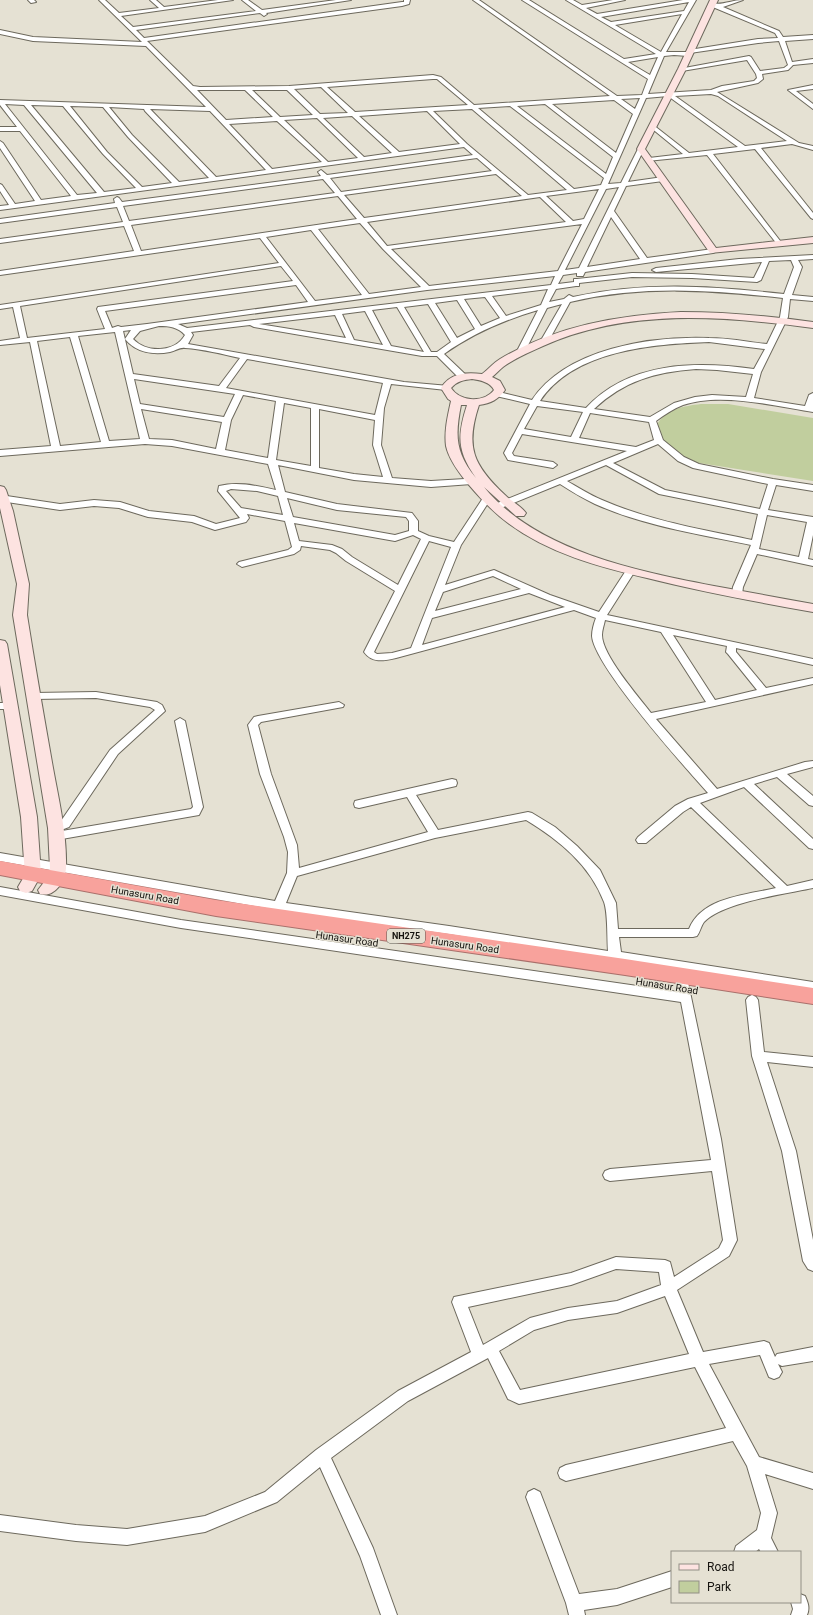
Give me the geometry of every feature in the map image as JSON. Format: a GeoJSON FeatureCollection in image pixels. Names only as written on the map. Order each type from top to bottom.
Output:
{"type":"FeatureCollection","features":[{"type":"Feature","properties":{"kind":"highway","name":"Hunasuru Road"},"geometry":{"type":"LineString","coordinates":[[0,868],[42,877],[276,911],[684,988],[813,996]]}},
{"type":"Feature","properties":{"kind":"highway","name":"Hunasur Road"},"geometry":{"type":"LineString","coordinates":[[0,881],[42,877],[211,920],[684,988],[813,1009]]}},
{"type":"Feature","properties":{"kind":"street"},"geometry":{"type":"LineString","coordinates":[[102,0],[191,87],[271,172]]}},
{"type":"Feature","properties":{"kind":"street"},"geometry":{"type":"LineString","coordinates":[[154,0],[161,7]]}},
{"type":"Feature","properties":{"kind":"street"},"geometry":{"type":"LineString","coordinates":[[161,7],[188,1],[206,0]]}},
{"type":"Feature","properties":{"kind":"street"},"geometry":{"type":"LineString","coordinates":[[115,13],[230,0]]}},
{"type":"Feature","properties":{"kind":"street"},"geometry":{"type":"LineString","coordinates":[[245,0],[273,22]]}},
{"type":"Feature","properties":{"kind":"street"},"geometry":{"type":"LineString","coordinates":[[131,30],[348,0]]}},
{"type":"Feature","properties":{"kind":"street"},"geometry":{"type":"LineString","coordinates":[[0,32],[33,39],[144,42],[273,22],[405,4],[407,0]]}},
{"type":"Feature","properties":{"kind":"street"},"geometry":{"type":"LineString","coordinates":[[476,0],[576,69],[636,113]]}},
{"type":"Feature","properties":{"kind":"street"},"geometry":{"type":"LineString","coordinates":[[525,0],[652,79]]}},
{"type":"Feature","properties":{"kind":"street"},"geometry":{"type":"LineString","coordinates":[[569,0],[662,55]]}},
{"type":"Feature","properties":{"kind":"street"},"geometry":{"type":"LineString","coordinates":[[581,7],[622,0]]}},
{"type":"Feature","properties":{"kind":"street"},"geometry":{"type":"LineString","coordinates":[[596,16],[693,0]]}},
{"type":"Feature","properties":{"kind":"street"},"geometry":{"type":"LineString","coordinates":[[483,377],[522,349],[608,178],[662,55],[693,0]]}},
{"type":"Feature","properties":{"kind":"street"},"geometry":{"type":"LineString","coordinates":[[714,4],[740,0]]}},
{"type":"Feature","properties":{"kind":"street"},"geometry":{"type":"LineString","coordinates":[[714,4],[779,34],[787,60],[790,64]]}},
{"type":"Feature","properties":{"kind":"street"},"geometry":{"type":"LineString","coordinates":[[547,338],[568,300],[652,126],[682,70],[688,53],[714,4]]}},
{"type":"Feature","properties":{"kind":"street"},"geometry":{"type":"LineString","coordinates":[[610,24],[686,12]]}},
{"type":"Feature","properties":{"kind":"street"},"geometry":{"type":"LineString","coordinates":[[622,60],[676,53],[688,53],[743,43],[781,39],[812,38]]}},
{"type":"Feature","properties":{"kind":"street"},"geometry":{"type":"LineString","coordinates":[[224,122],[712,92],[722,88],[756,82],[760,79],[759,74],[749,58],[743,43]]}},
{"type":"Feature","properties":{"kind":"street"},"geometry":{"type":"LineString","coordinates":[[682,70],[749,58]]}},
{"type":"Feature","properties":{"kind":"street"},"geometry":{"type":"LineString","coordinates":[[790,64],[813,61]]}},
{"type":"Feature","properties":{"kind":"street"},"geometry":{"type":"LineString","coordinates":[[759,74],[790,68],[790,64]]}},
{"type":"Feature","properties":{"kind":"street"},"geometry":{"type":"LineString","coordinates":[[754,66],[778,70]]}},
{"type":"Feature","properties":{"kind":"street"},"geometry":{"type":"LineString","coordinates":[[191,87],[200,89],[289,88],[436,78],[441,80],[573,191]]}},
{"type":"Feature","properties":{"kind":"street"},"geometry":{"type":"LineString","coordinates":[[323,86],[397,154]]}},
{"type":"Feature","properties":{"kind":"street"},"geometry":{"type":"LineString","coordinates":[[813,87],[791,90],[813,107]]}},
{"type":"Feature","properties":{"kind":"street"},"geometry":{"type":"LineString","coordinates":[[289,88],[319,115],[363,159]]}},
{"type":"Feature","properties":{"kind":"street"},"geometry":{"type":"LineString","coordinates":[[247,89],[327,164]]}},
{"type":"Feature","properties":{"kind":"street"},"geometry":{"type":"LineString","coordinates":[[712,92],[720,95],[792,142],[811,150]]}},
{"type":"Feature","properties":{"kind":"street"},"geometry":{"type":"LineString","coordinates":[[668,95],[744,148]]}},
{"type":"Feature","properties":{"kind":"street"},"geometry":{"type":"LineString","coordinates":[[76,198],[10,116],[1,102],[212,109]]}},
{"type":"Feature","properties":{"kind":"street"},"geometry":{"type":"LineString","coordinates":[[26,102],[102,194]]}},
{"type":"Feature","properties":{"kind":"street"},"geometry":{"type":"LineString","coordinates":[[547,103],[617,157]]}},
{"type":"Feature","properties":{"kind":"street"},"geometry":{"type":"LineString","coordinates":[[66,104],[105,153],[141,189]]}},
{"type":"Feature","properties":{"kind":"street"},"geometry":{"type":"LineString","coordinates":[[512,105],[608,178]]}},
{"type":"Feature","properties":{"kind":"street"},"geometry":{"type":"LineString","coordinates":[[105,106],[130,136],[176,184]]}},
{"type":"Feature","properties":{"kind":"street"},"geometry":{"type":"LineString","coordinates":[[147,107],[147,110],[214,180]]}},
{"type":"Feature","properties":{"kind":"street"},"geometry":{"type":"LineString","coordinates":[[429,110],[465,145],[527,197]]}},
{"type":"Feature","properties":{"kind":"street"},"geometry":{"type":"LineString","coordinates":[[0,116],[10,116]]}},
{"type":"Feature","properties":{"kind":"street"},"geometry":{"type":"LineString","coordinates":[[652,126],[666,135],[688,155]]}},
{"type":"Feature","properties":{"kind":"street"},"geometry":{"type":"LineString","coordinates":[[0,129],[22,129]]}},
{"type":"Feature","properties":{"kind":"street"},"geometry":{"type":"LineString","coordinates":[[634,164],[708,152],[792,142]]}},
{"type":"Feature","properties":{"kind":"street"},"geometry":{"type":"LineString","coordinates":[[0,143],[39,203]]}},
{"type":"Feature","properties":{"kind":"street"},"geometry":{"type":"LineString","coordinates":[[0,208],[465,145]]}},
{"type":"Feature","properties":{"kind":"street"},"geometry":{"type":"LineString","coordinates":[[756,146],[813,217]]}},
{"type":"Feature","properties":{"kind":"street"},"geometry":{"type":"LineString","coordinates":[[641,149],[713,251]]}},
{"type":"Feature","properties":{"kind":"street"},"geometry":{"type":"LineString","coordinates":[[708,152],[779,243]]}},
{"type":"Feature","properties":{"kind":"street"},"geometry":{"type":"LineString","coordinates":[[0,221],[478,156]]}},
{"type":"Feature","properties":{"kind":"street"},"geometry":{"type":"LineString","coordinates":[[316,166],[385,248],[427,288]]}},
{"type":"Feature","properties":{"kind":"street"},"geometry":{"type":"LineString","coordinates":[[0,241],[497,172]]}},
{"type":"Feature","properties":{"kind":"street"},"geometry":{"type":"LineString","coordinates":[[0,273],[624,183],[663,179]]}},
{"type":"Feature","properties":{"kind":"street"},"geometry":{"type":"LineString","coordinates":[[0,186],[13,206]]}},
{"type":"Feature","properties":{"kind":"street"},"geometry":{"type":"LineString","coordinates":[[114,193],[139,254]]}},
{"type":"Feature","properties":{"kind":"street"},"geometry":{"type":"LineString","coordinates":[[541,195],[571,223]]}},
{"type":"Feature","properties":{"kind":"street"},"geometry":{"type":"LineString","coordinates":[[611,211],[645,261]]}},
{"type":"Feature","properties":{"kind":"street"},"geometry":{"type":"LineString","coordinates":[[385,248],[586,221]]}},
{"type":"Feature","properties":{"kind":"street"},"geometry":{"type":"LineString","coordinates":[[312,228],[367,296]]}},
{"type":"Feature","properties":{"kind":"street"},"geometry":{"type":"LineString","coordinates":[[262,236],[313,303]]}},
{"type":"Feature","properties":{"kind":"street"},"geometry":{"type":"LineString","coordinates":[[0,343],[118,328],[147,326],[713,251],[813,240]]}},
{"type":"Feature","properties":{"kind":"street"},"geometry":{"type":"LineString","coordinates":[[186,330],[553,287],[674,267],[767,259],[813,257]]}},
{"type":"Feature","properties":{"kind":"street"},"geometry":{"type":"LineString","coordinates":[[749,400],[757,372],[783,319],[786,297],[798,267],[794,258]]}},
{"type":"Feature","properties":{"kind":"street"},"geometry":{"type":"LineString","coordinates":[[751,293],[767,259]]}},
{"type":"Feature","properties":{"kind":"street"},"geometry":{"type":"LineString","coordinates":[[98,301],[283,264]]}},
{"type":"Feature","properties":{"kind":"street"},"geometry":{"type":"LineString","coordinates":[[632,275],[692,276],[758,280]]}},
{"type":"Feature","properties":{"kind":"street"},"geometry":{"type":"LineString","coordinates":[[0,307],[16,304],[98,301],[298,284]]}},
{"type":"Feature","properties":{"kind":"street"},"geometry":{"type":"LineString","coordinates":[[241,323],[388,348],[439,354],[479,330],[505,319],[544,306],[607,293],[656,289],[704,288],[813,299]]}},
{"type":"Feature","properties":{"kind":"street"},"geometry":{"type":"LineString","coordinates":[[487,295],[505,319]]}},
{"type":"Feature","properties":{"kind":"street"},"geometry":{"type":"LineString","coordinates":[[459,298],[479,330]]}},
{"type":"Feature","properties":{"kind":"street"},"geometry":{"type":"LineString","coordinates":[[98,301],[109,330]]}},
{"type":"Feature","properties":{"kind":"street"},"geometry":{"type":"LineString","coordinates":[[430,301],[456,343]]}},
{"type":"Feature","properties":{"kind":"street"},"geometry":{"type":"LineString","coordinates":[[16,304],[28,339],[56,448]]}},
{"type":"Feature","properties":{"kind":"street"},"geometry":{"type":"LineString","coordinates":[[399,305],[429,354]]}},
{"type":"Feature","properties":{"kind":"street"},"geometry":{"type":"LineString","coordinates":[[368,308],[388,348]]}},
{"type":"Feature","properties":{"kind":"street"},"geometry":{"type":"LineString","coordinates":[[337,312],[351,342]]}},
{"type":"Feature","properties":{"kind":"street"},"geometry":{"type":"LineString","coordinates":[[185,342],[245,356],[388,381],[449,385],[467,377],[498,357],[522,349],[547,338],[629,318],[686,314],[813,321]]}},
{"type":"Feature","properties":{"kind":"street"},"geometry":{"type":"LineString","coordinates":[[300,316],[312,335]]}},
{"type":"Feature","properties":{"kind":"street"},"geometry":{"type":"LineString","coordinates":[[783,319],[813,325]]}},
{"type":"Feature","properties":{"kind":"street"},"geometry":{"type":"LineString","coordinates":[[147,326],[138,329],[131,334],[129,339],[132,344],[139,349],[155,351],[173,349],[185,342],[189,335],[186,330],[180,326],[159,324]]}},
{"type":"Feature","properties":{"kind":"street"},"geometry":{"type":"LineString","coordinates":[[118,328],[145,441]]}},
{"type":"Feature","properties":{"kind":"street"},"geometry":{"type":"LineString","coordinates":[[73,334],[106,444]]}},
{"type":"Feature","properties":{"kind":"street"},"geometry":{"type":"LineString","coordinates":[[553,465],[511,458],[508,453],[543,391],[556,377],[575,365],[628,348],[654,343],[709,340],[769,348]]}},
{"type":"Feature","properties":{"kind":"street"},"geometry":{"type":"LineString","coordinates":[[185,342],[449,385]]}},
{"type":"Feature","properties":{"kind":"street"},"geometry":{"type":"LineString","coordinates":[[439,354],[467,377],[483,377],[490,379],[499,386],[499,394]]}},
{"type":"Feature","properties":{"kind":"street"},"geometry":{"type":"LineString","coordinates":[[221,389],[245,356]]}},
{"type":"Feature","properties":{"kind":"street"},"geometry":{"type":"LineString","coordinates":[[574,439],[587,411],[609,392],[633,378],[664,370],[697,366],[734,368],[757,372]]}},
{"type":"Feature","properties":{"kind":"street"},"geometry":{"type":"LineString","coordinates":[[130,376],[221,389],[379,418]]}},
{"type":"Feature","properties":{"kind":"street"},"geometry":{"type":"LineString","coordinates":[[388,381],[380,408],[377,445],[388,480]]}},
{"type":"Feature","properties":{"kind":"street"},"geometry":{"type":"LineString","coordinates":[[449,385],[447,392],[457,400],[474,402],[484,401],[499,394],[535,403],[652,420],[664,411],[682,402],[713,398],[749,400],[811,410],[813,395]]}},
{"type":"Feature","properties":{"kind":"street"},"geometry":{"type":"LineString","coordinates":[[220,452],[227,420],[240,393]]}},
{"type":"Feature","properties":{"kind":"street"},"geometry":{"type":"LineString","coordinates":[[242,564],[291,552],[297,548],[272,461],[280,400]]}},
{"type":"Feature","properties":{"kind":"street"},"geometry":{"type":"LineString","coordinates":[[457,400],[452,424],[452,446],[460,462],[479,482],[495,504],[541,538],[600,562],[630,571],[738,591],[813,602]]}},
{"type":"Feature","properties":{"kind":"street"},"geometry":{"type":"LineString","coordinates":[[474,402],[466,425],[466,447],[479,482],[495,504],[572,544],[606,556],[738,591],[813,608]]}},
{"type":"Feature","properties":{"kind":"street"},"geometry":{"type":"LineString","coordinates":[[137,406],[227,420]]}},
{"type":"Feature","properties":{"kind":"street"},"geometry":{"type":"LineString","coordinates":[[315,406],[315,469]]}},
{"type":"Feature","properties":{"kind":"street"},"geometry":{"type":"LineString","coordinates":[[652,420],[659,441],[681,459],[696,466],[773,482],[813,488]]}},
{"type":"Feature","properties":{"kind":"street"},"geometry":{"type":"LineString","coordinates":[[520,431],[638,450]]}},
{"type":"Feature","properties":{"kind":"street"},"geometry":{"type":"LineString","coordinates":[[0,453],[145,441],[172,443],[354,477],[431,484],[479,482]]}},
{"type":"Feature","properties":{"kind":"street"},"geometry":{"type":"LineString","coordinates":[[414,650],[456,545],[495,504],[560,481],[659,441]]}},
{"type":"Feature","properties":{"kind":"street"},"geometry":{"type":"LineString","coordinates":[[606,462],[638,481],[662,492],[812,520],[803,561]]}},
{"type":"Feature","properties":{"kind":"street"},"geometry":{"type":"LineString","coordinates":[[560,481],[598,502],[628,514],[813,563]]}},
{"type":"Feature","properties":{"kind":"street"},"geometry":{"type":"LineString","coordinates":[[738,591],[755,547],[763,512],[773,482]]}},
{"type":"Feature","properties":{"kind":"street"},"geometry":{"type":"LineString","coordinates":[[1,496],[60,508],[94,502],[120,505],[148,514],[194,519],[215,527],[243,520],[245,518],[222,491],[222,488],[230,486],[281,493],[326,505],[410,515],[414,522],[413,532]]}},
{"type":"Feature","properties":{"kind":"street"},"geometry":{"type":"LineString","coordinates":[[1,496],[7,511],[23,584],[20,615],[56,832],[42,877]]}},
{"type":"Feature","properties":{"kind":"street"},"geometry":{"type":"LineString","coordinates":[[238,510],[395,538],[405,536],[413,532]]}},
{"type":"Feature","properties":{"kind":"street"},"geometry":{"type":"LineString","coordinates":[[413,532],[426,538],[456,545]]}},
{"type":"Feature","properties":{"kind":"street"},"geometry":{"type":"LineString","coordinates":[[426,538],[369,652],[372,657],[376,658],[414,650],[572,608]]}},
{"type":"Feature","properties":{"kind":"street"},"geometry":{"type":"LineString","coordinates":[[296,543],[332,548],[349,560],[400,590]]}},
{"type":"Feature","properties":{"kind":"street"},"geometry":{"type":"LineString","coordinates":[[630,571],[601,616],[597,637],[602,652],[648,717],[715,794]]}},
{"type":"Feature","properties":{"kind":"street"},"geometry":{"type":"LineString","coordinates":[[438,590],[494,573],[528,590],[572,608],[601,616],[813,662]]}},
{"type":"Feature","properties":{"kind":"street"},"geometry":{"type":"LineString","coordinates":[[428,616],[528,590]]}},
{"type":"Feature","properties":{"kind":"street"},"geometry":{"type":"LineString","coordinates":[[665,630],[712,704]]}},
{"type":"Feature","properties":{"kind":"street"},"geometry":{"type":"LineString","coordinates":[[0,644],[5,706],[42,877]]}},
{"type":"Feature","properties":{"kind":"street"},"geometry":{"type":"LineString","coordinates":[[732,645],[731,652],[764,692]]}},
{"type":"Feature","properties":{"kind":"street"},"geometry":{"type":"LineString","coordinates":[[648,717],[813,681]]}},
{"type":"Feature","properties":{"kind":"street"},"geometry":{"type":"LineString","coordinates":[[34,696],[96,695],[153,704],[158,707],[160,711],[114,752],[64,824],[56,832]]}},
{"type":"Feature","properties":{"kind":"street"},"geometry":{"type":"LineString","coordinates":[[339,705],[258,719],[253,725],[255,739],[275,802],[290,840],[294,861],[290,881],[276,911],[449,930],[813,987]]}},
{"type":"Feature","properties":{"kind":"street"},"geometry":{"type":"LineString","coordinates":[[56,832],[195,812],[198,806],[180,721]]}},
{"type":"Feature","properties":{"kind":"street"},"geometry":{"type":"LineString","coordinates":[[642,840],[679,810],[692,802],[746,783],[812,765]]}},
{"type":"Feature","properties":{"kind":"street"},"geometry":{"type":"LineString","coordinates":[[780,774],[813,802]]}},
{"type":"Feature","properties":{"kind":"street"},"geometry":{"type":"LineString","coordinates":[[359,804],[452,783]]}},
{"type":"Feature","properties":{"kind":"street"},"geometry":{"type":"LineString","coordinates":[[746,783],[813,845]]}},
{"type":"Feature","properties":{"kind":"street"},"geometry":{"type":"LineString","coordinates":[[410,793],[435,834]]}},
{"type":"Feature","properties":{"kind":"street"},"geometry":{"type":"LineString","coordinates":[[692,802],[785,890]]}},
{"type":"Feature","properties":{"kind":"street"},"geometry":{"type":"LineString","coordinates":[[292,874],[435,834],[528,816],[556,835],[573,849],[596,873],[610,903],[615,957]]}},
{"type":"Feature","properties":{"kind":"street"},"geometry":{"type":"LineString","coordinates":[[0,857],[42,877]]}},
{"type":"Feature","properties":{"kind":"street"},"geometry":{"type":"LineString","coordinates":[[612,933],[693,934],[698,921],[711,910],[732,902],[813,884]]}},
{"type":"Feature","properties":{"kind":"street"},"geometry":{"type":"LineString","coordinates":[[0,891],[181,924],[684,988],[718,1165],[730,1240],[724,1252],[669,1288],[617,1307],[568,1314],[530,1326],[486,1352],[403,1396],[322,1455],[271,1498],[205,1524],[127,1537],[76,1533],[0,1524]]}},
{"type":"Feature","properties":{"kind":"street"},"geometry":{"type":"LineString","coordinates":[[752,1000],[758,1056],[789,1151],[810,1261],[813,1265]]}},
{"type":"Feature","properties":{"kind":"street"},"geometry":{"type":"LineString","coordinates":[[758,1056],[813,1062]]}},
{"type":"Feature","properties":{"kind":"street"},"geometry":{"type":"LineString","coordinates":[[610,1175],[718,1165]]}},
{"type":"Feature","properties":{"kind":"street"},"geometry":{"type":"LineString","coordinates":[[743,1551],[762,1538],[769,1513],[754,1463],[718,1401],[699,1359],[680,1316],[669,1288],[665,1266],[616,1263],[571,1279],[459,1302],[486,1352],[513,1394],[519,1397],[699,1359],[764,1348],[774,1372]]}},
{"type":"Feature","properties":{"kind":"street"},"geometry":{"type":"LineString","coordinates":[[782,1359],[813,1354]]}},
{"type":"Feature","properties":{"kind":"street"},"geometry":{"type":"LineString","coordinates":[[566,1473],[736,1433]]}},
{"type":"Feature","properties":{"kind":"street"},"geometry":{"type":"LineString","coordinates":[[322,1455],[355,1526],[383,1593],[389,1615]]}},
{"type":"Feature","properties":{"kind":"street"},"geometry":{"type":"LineString","coordinates":[[754,1463],[813,1481]]}},
{"type":"Feature","properties":{"kind":"street"},"geometry":{"type":"LineString","coordinates":[[534,1498],[576,1609],[671,1579]]}},
{"type":"Feature","properties":{"kind":"street"},"geometry":{"type":"LineString","coordinates":[[762,1538],[769,1551]]}},
{"type":"Feature","properties":{"kind":"street"},"geometry":{"type":"LineString","coordinates":[[799,1603],[801,1608],[799,1615]]}},
{"type":"Feature","properties":{"kind":"green space"},"geometry":{"type":"Polygon","coordinates":[[[701,404],[728,404],[813,418],[813,481],[693,462],[665,448],[656,426],[660,420],[676,409],[701,404]]]}}]}
